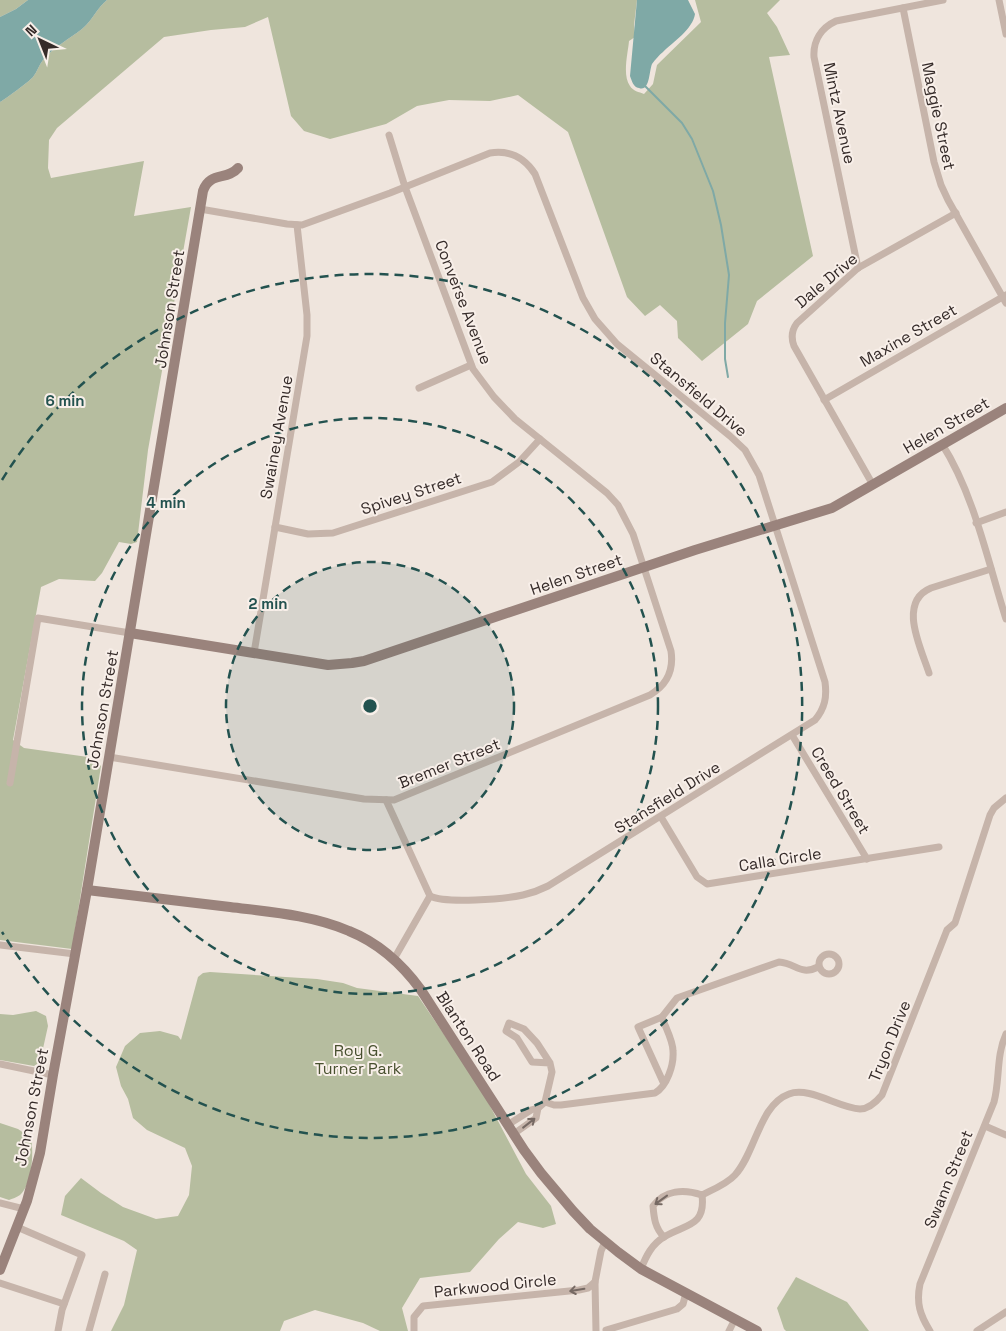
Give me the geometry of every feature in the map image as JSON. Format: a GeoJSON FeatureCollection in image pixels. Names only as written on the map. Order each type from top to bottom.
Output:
{"type":"FeatureCollection","features":[{"type":"Feature","properties":{"kind":"street","name":"Mintz Avenue"},"geometry":{"type":"LineString","coordinates":[[858,268],[814,57],[815,45],[822,30],[836,21],[943,0]]}},
{"type":"Feature","properties":{"kind":"street"},"geometry":{"type":"LineString","coordinates":[[999,0],[1006,34]]}},
{"type":"Feature","properties":{"kind":"street","name":"Maggie Street"},"geometry":{"type":"LineString","coordinates":[[903,8],[936,170],[941,185],[1005,298]]}},
{"type":"Feature","properties":{"kind":"street","name":"Converse Avenue"},"geometry":{"type":"LineString","coordinates":[[389,135],[471,365],[498,403],[610,496],[625,516],[643,567]]}},
{"type":"Feature","properties":{"kind":"street","name":"Stansfield Drive"},"geometry":{"type":"LineString","coordinates":[[200,209],[297,225],[310,223],[490,153],[506,152],[520,157],[535,174],[582,298],[595,319],[617,344],[745,450],[758,475],[776,526],[825,682],[825,702],[820,714],[812,722],[792,735],[548,886],[513,897],[443,901],[430,896]]}},
{"type":"Feature","properties":{"kind":"street","name":"Johnson Street"},"geometry":{"type":"LineString","coordinates":[[0,1270],[24,1209],[40,1153],[87,890],[203,191],[208,182],[213,178],[230,175],[238,168]]}},
{"type":"Feature","properties":{"kind":"street","name":"Dale Drive"},"geometry":{"type":"LineString","coordinates":[[873,485],[794,346],[793,330],[796,323],[858,268],[956,213]]}},
{"type":"Feature","properties":{"kind":"street","name":"Swainey Avenue"},"geometry":{"type":"LineString","coordinates":[[254,653],[307,336],[307,315],[297,225]]}},
{"type":"Feature","properties":{"kind":"street","name":"Maxine Street"},"geometry":{"type":"LineString","coordinates":[[824,400],[1005,298]]}},
{"type":"Feature","properties":{"kind":"street"},"geometry":{"type":"LineString","coordinates":[[419,388],[471,365]]}},
{"type":"Feature","properties":{"kind":"street","name":"Helen Street"},"geometry":{"type":"LineString","coordinates":[[130,633],[328,665],[364,661],[643,567],[832,508],[1006,408]]}},
{"type":"Feature","properties":{"kind":"street","name":"Spivey Street"},"geometry":{"type":"LineString","coordinates":[[275,528],[308,534],[333,533],[492,482],[510,470],[540,439]]}},
{"type":"Feature","properties":{"kind":"street"},"geometry":{"type":"LineString","coordinates":[[942,444],[960,476],[1006,619]]}},
{"type":"Feature","properties":{"kind":"street"},"geometry":{"type":"LineString","coordinates":[[976,523],[1006,512]]}},
{"type":"Feature","properties":{"kind":"street","name":"Bremer Street"},"geometry":{"type":"LineString","coordinates":[[109,757],[364,799],[386,800],[402,798],[657,691],[669,675],[672,659],[643,567]]}},
{"type":"Feature","properties":{"kind":"street"},"geometry":{"type":"LineString","coordinates":[[929,673],[913,621],[913,609],[920,594],[927,590],[990,570]]}},
{"type":"Feature","properties":{"kind":"street"},"geometry":{"type":"LineString","coordinates":[[10,783],[38,618],[130,633]]}},
{"type":"Feature","properties":{"kind":"street","name":"Creed Street"},"geometry":{"type":"LineString","coordinates":[[792,735],[867,859]]}},
{"type":"Feature","properties":{"kind":"street","name":"Tryon Drive"},"geometry":{"type":"LineString","coordinates":[[702,1195],[734,1177],[750,1152],[766,1112],[778,1100],[788,1094],[802,1092],[860,1109],[872,1104],[882,1095],[947,930],[955,923],[990,815],[994,808],[1006,798]]}},
{"type":"Feature","properties":{"kind":"street"},"geometry":{"type":"LineString","coordinates":[[386,800],[430,896],[394,959]]}},
{"type":"Feature","properties":{"kind":"street","name":"Calla Circle"},"geometry":{"type":"LineString","coordinates":[[661,817],[697,877],[707,884],[939,847]]}},
{"type":"Feature","properties":{"kind":"street","name":"Blanton Road"},"geometry":{"type":"LineString","coordinates":[[87,890],[255,910],[314,920],[350,931],[394,959],[421,990],[524,1150],[556,1193],[590,1229],[641,1269],[757,1331]]}},
{"type":"Feature","properties":{"kind":"street"},"geometry":{"type":"LineString","coordinates":[[0,945],[75,954]]}},
{"type":"Feature","properties":{"kind":"street"},"geometry":{"type":"LineString","coordinates":[[664,1084],[638,1027],[662,1017],[677,998],[779,962],[788,963],[805,971],[818,967]]}},
{"type":"Feature","properties":{"kind":"street"},"geometry":{"type":"LineString","coordinates":[[545,1102],[554,1106],[655,1093],[664,1084],[672,1062],[673,1050],[662,1017]]}},
{"type":"Feature","properties":{"kind":"street"},"geometry":{"type":"LineString","coordinates":[[509,1124],[545,1102],[552,1072],[550,1063],[542,1049],[524,1029],[510,1023],[506,1031],[517,1038],[532,1062],[550,1063]]}},
{"type":"Feature","properties":{"kind":"street","name":"Swann Street"},"geometry":{"type":"LineString","coordinates":[[930,1331],[920,1313],[918,1300],[920,1284],[985,1126],[996,1094],[1000,1053],[1006,1036]]}},
{"type":"Feature","properties":{"kind":"street"},"geometry":{"type":"LineString","coordinates":[[0,1064],[53,1074]]}},
{"type":"Feature","properties":{"kind":"street"},"geometry":{"type":"LineString","coordinates":[[515,1134],[536,1118],[538,1108]]}},
{"type":"Feature","properties":{"kind":"street"},"geometry":{"type":"LineString","coordinates":[[985,1126],[1006,1135]]}},
{"type":"Feature","properties":{"kind":"street"},"geometry":{"type":"LineString","coordinates":[[641,1269],[646,1255],[654,1244],[697,1220],[702,1213],[702,1195],[678,1191],[658,1200],[653,1206],[654,1216],[657,1230],[664,1237]]}},
{"type":"Feature","properties":{"kind":"street"},"geometry":{"type":"LineString","coordinates":[[0,1202],[24,1209]]}},
{"type":"Feature","properties":{"kind":"street"},"geometry":{"type":"LineString","coordinates":[[17,1227],[82,1255],[64,1304],[58,1331]]}},
{"type":"Feature","properties":{"kind":"street"},"geometry":{"type":"LineString","coordinates":[[596,1331],[596,1282],[601,1251],[605,1242]]}},
{"type":"Feature","properties":{"kind":"street"},"geometry":{"type":"LineString","coordinates":[[89,1331],[105,1274]]}},
{"type":"Feature","properties":{"kind":"street","name":"Parkwood Circle"},"geometry":{"type":"LineString","coordinates":[[414,1331],[414,1317],[423,1306],[579,1290],[588,1288],[596,1282]]}},
{"type":"Feature","properties":{"kind":"street"},"geometry":{"type":"LineString","coordinates":[[0,1283],[64,1304]]}},
{"type":"Feature","properties":{"kind":"street"},"geometry":{"type":"LineString","coordinates":[[606,1330],[677,1309],[683,1304],[686,1293]]}},
{"type":"Feature","properties":{"kind":"street"},"geometry":{"type":"LineString","coordinates":[[977,1331],[1006,1312]]}},
{"type":"Feature","properties":{"kind":"street"},"geometry":{"type":"LineString","coordinates":[[729,1331],[735,1319]]}},
{"type":"Feature","properties":{"kind":"green space"},"geometry":{"type":"Polygon","coordinates":[[[0,0],[28,0],[0,17],[0,0]]]}},
{"type":"Feature","properties":{"kind":"green space"},"geometry":{"type":"Polygon","coordinates":[[[107,0],[637,0],[634,25],[635,37],[629,41],[626,76],[631,88],[644,94],[653,84],[657,65],[701,22],[695,0],[780,0],[767,13],[777,27],[790,55],[769,57],[813,256],[757,301],[748,324],[702,361],[678,338],[677,321],[660,305],[645,316],[627,297],[568,132],[518,95],[490,101],[449,100],[417,106],[386,124],[330,139],[304,131],[291,116],[268,17],[245,27],[164,37],[57,128],[49,140],[48,168],[51,178],[144,161],[134,216],[191,207],[148,450],[137,542],[131,544],[119,542],[102,573],[95,581],[59,579],[41,587],[13,740],[24,748],[95,758],[101,766],[72,949],[0,940],[0,102],[31,79],[47,55],[86,26],[107,0]]]}},
{"type":"Feature","properties":{"kind":"green space","name":"Roy G. Turner Park"},"geometry":{"type":"Polygon","coordinates":[[[203,973],[317,979],[343,983],[357,988],[418,996],[481,1089],[526,1174],[551,1206],[556,1224],[543,1228],[518,1222],[499,1239],[470,1272],[420,1278],[402,1308],[408,1331],[380,1331],[363,1323],[315,1310],[284,1321],[280,1331],[111,1331],[124,1305],[137,1250],[124,1241],[61,1215],[65,1196],[81,1178],[123,1207],[156,1219],[178,1216],[189,1195],[192,1166],[185,1148],[147,1130],[133,1118],[116,1067],[125,1046],[140,1033],[160,1031],[178,1036],[181,1040],[198,977],[203,973]]]}},
{"type":"Feature","properties":{"kind":"green space"},"geometry":{"type":"Polygon","coordinates":[[[36,1011],[46,1016],[48,1026],[40,1062],[34,1066],[0,1060],[0,1014],[13,1015],[36,1011]]]}},
{"type":"Feature","properties":{"kind":"green space"},"geometry":{"type":"Polygon","coordinates":[[[0,1123],[18,1129],[31,1138],[32,1144],[30,1176],[27,1184],[20,1195],[9,1200],[0,1197],[0,1123]]]}},
{"type":"Feature","properties":{"kind":"green space"},"geometry":{"type":"Polygon","coordinates":[[[796,1277],[847,1302],[869,1331],[786,1331],[777,1308],[796,1277]]]}},
{"type":"Feature","properties":{"kind":"water"},"geometry":{"type":"Polygon","coordinates":[[[28,0],[107,0],[86,26],[47,55],[31,79],[0,102],[0,17],[28,0]]]}},
{"type":"Feature","properties":{"kind":"water"},"geometry":{"type":"Polygon","coordinates":[[[637,0],[688,0],[695,14],[687,30],[652,64],[649,80],[643,88],[635,86],[630,76],[637,0]]]}},
{"type":"Feature","properties":{"kind":"waterway"},"geometry":{"type":"LineString","coordinates":[[644,85],[682,123],[692,139],[713,191],[729,275],[725,323],[725,359],[728,377]]}}]}
